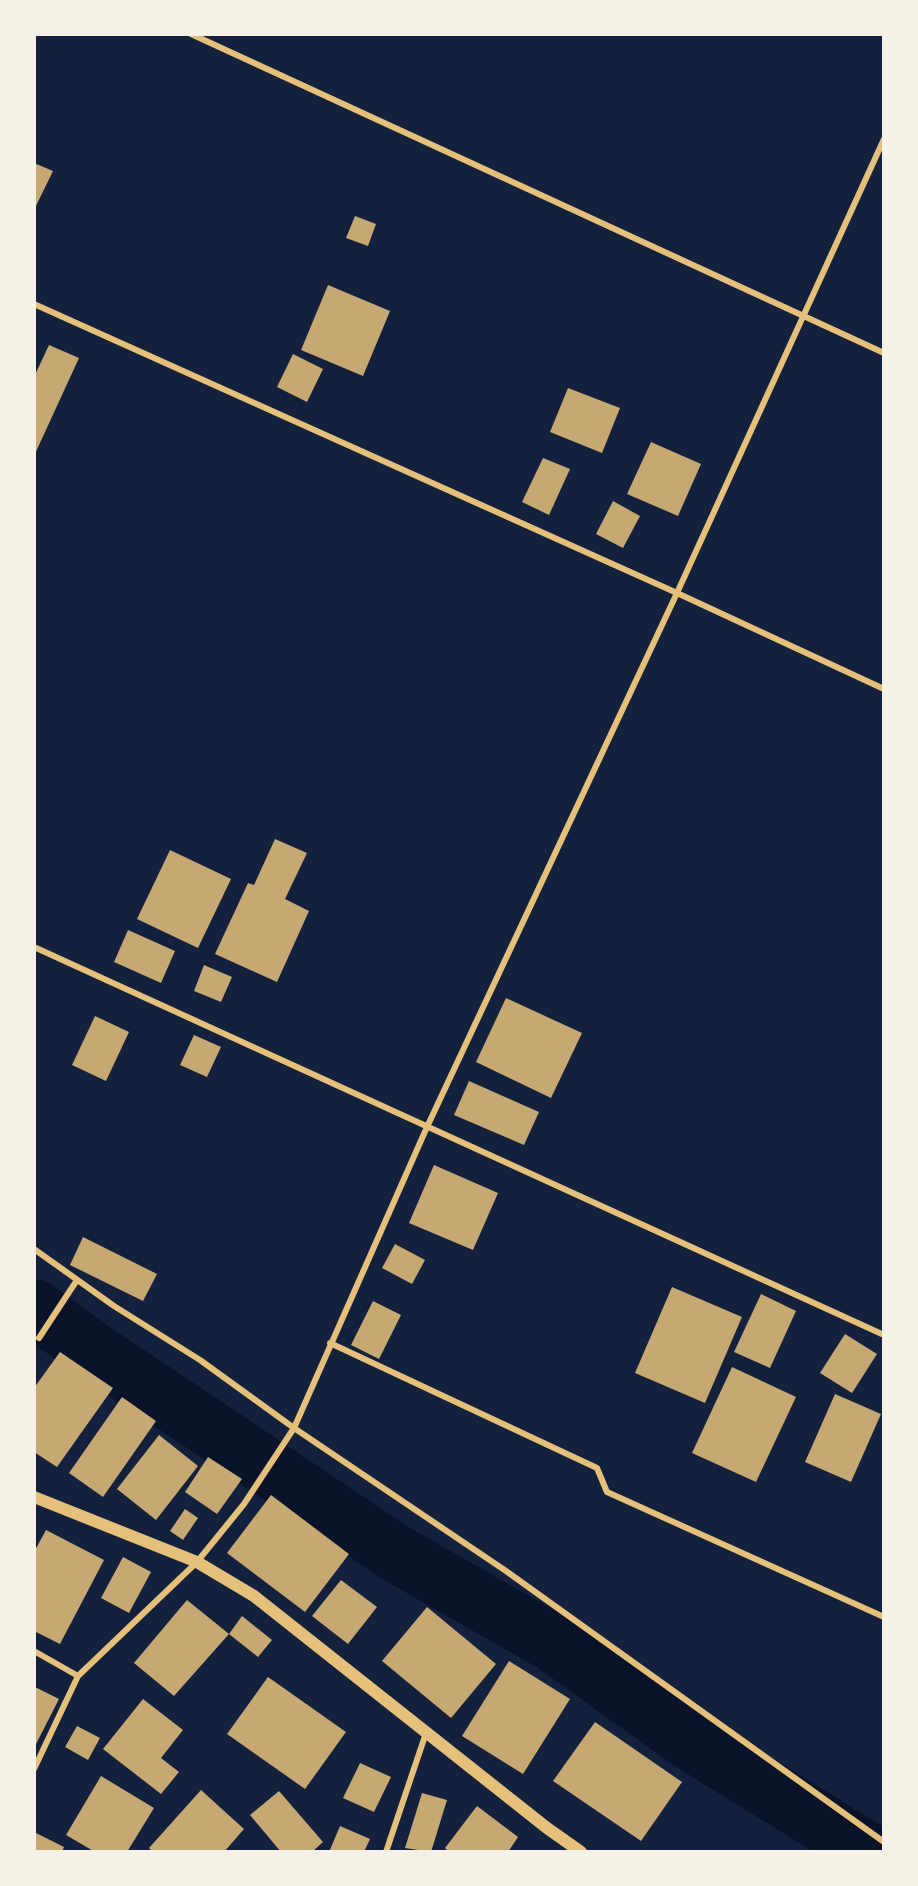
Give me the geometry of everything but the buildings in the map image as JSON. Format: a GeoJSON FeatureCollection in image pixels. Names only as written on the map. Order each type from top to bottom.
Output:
{"type":"FeatureCollection","features":[{"type":"Feature","properties":{"kind":"main road"},"geometry":{"type":"LineString","coordinates":[[34,1497],[197,1562],[254,1596],[547,1828],[581,1851]]}},
{"type":"Feature","properties":{"kind":"street"},"geometry":{"type":"LineString","coordinates":[[191,34],[884,353]]}},
{"type":"Feature","properties":{"kind":"street"},"geometry":{"type":"LineString","coordinates":[[34,1769],[78,1676],[197,1562],[244,1504],[294,1428],[426,1127],[677,593],[884,139]]}},
{"type":"Feature","properties":{"kind":"street"},"geometry":{"type":"LineString","coordinates":[[34,304],[677,593],[884,689]]}},
{"type":"Feature","properties":{"kind":"street"},"geometry":{"type":"LineString","coordinates":[[34,947],[884,1335]]}},
{"type":"Feature","properties":{"kind":"street"},"geometry":{"type":"LineString","coordinates":[[34,1249],[77,1280],[200,1360],[294,1428],[506,1571],[884,1842]]}},
{"type":"Feature","properties":{"kind":"street"},"geometry":{"type":"LineString","coordinates":[[39,1338],[77,1280]]}},
{"type":"Feature","properties":{"kind":"street"},"geometry":{"type":"LineString","coordinates":[[330,1343],[597,1468],[607,1492],[884,1617]]}},
{"type":"Feature","properties":{"kind":"street"},"geometry":{"type":"LineString","coordinates":[[34,1651],[78,1676]]}},
{"type":"Feature","properties":{"kind":"street"},"geometry":{"type":"LineString","coordinates":[[386,1851],[426,1732]]}},
{"type":"Feature","properties":{"kind":"waterway"},"geometry":{"type":"LineString","coordinates":[[34,1308],[88,1347],[397,1554],[553,1643],[688,1740],[869,1852]]}}]}
